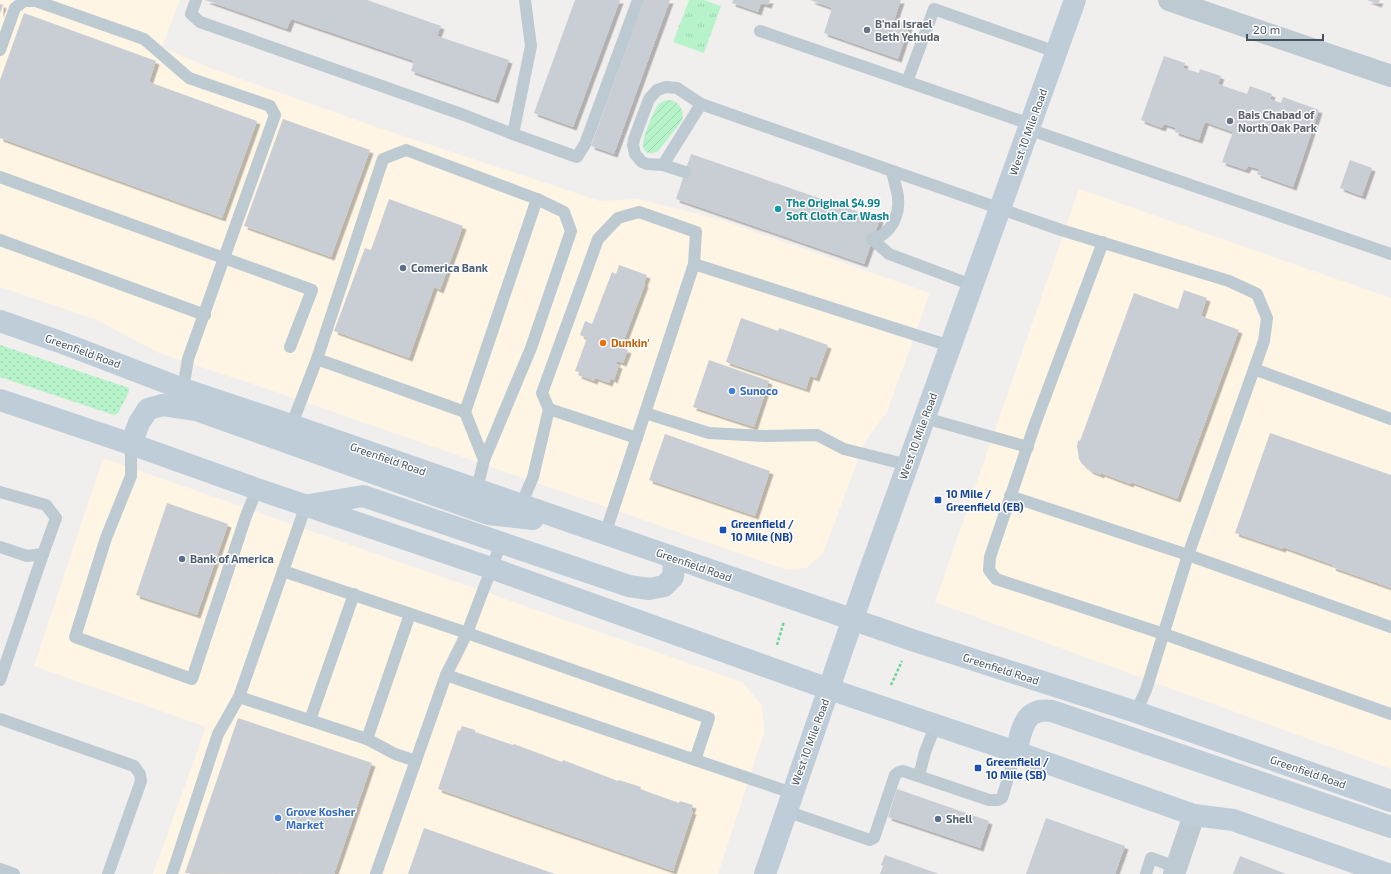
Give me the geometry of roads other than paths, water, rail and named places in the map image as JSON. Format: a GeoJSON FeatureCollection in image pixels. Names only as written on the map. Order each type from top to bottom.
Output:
{"type":"FeatureCollection","features":[{"type":"Feature","properties":{"kind":"main road","name":"West 10 Mile Road"},"geometry":{"type":"LineString","coordinates":[[765,874],[924,418],[1075,0]]}},
{"type":"Feature","properties":{"kind":"main road","name":"Greenfield Road"},"geometry":{"type":"LineString","coordinates":[[0,322],[60,342],[183,389],[288,433],[474,498],[521,505],[912,640],[1136,712],[1391,801]]}},
{"type":"Feature","properties":{"kind":"main road"},"geometry":{"type":"LineString","coordinates":[[0,400],[132,444],[306,506],[491,568],[1194,815],[1233,820],[1375,872]]}},
{"type":"Feature","properties":{"kind":"main road"},"geometry":{"type":"LineString","coordinates":[[132,444],[139,423],[148,409],[164,405],[196,410],[288,433]]}},
{"type":"Feature","properties":{"kind":"main road"},"geometry":{"type":"LineString","coordinates":[[306,506],[363,496],[629,586],[649,589],[664,586],[673,577],[674,558]]}},
{"type":"Feature","properties":{"kind":"main road"},"geometry":{"type":"LineString","coordinates":[[474,498],[488,514],[572,523]]}},
{"type":"Feature","properties":{"kind":"main road"},"geometry":{"type":"LineString","coordinates":[[1016,752],[1024,722],[1030,714],[1043,710],[1052,711],[1391,827]]}},
{"type":"Feature","properties":{"kind":"street"},"geometry":{"type":"LineString","coordinates":[[1169,0],[1391,76]]}},
{"type":"Feature","properties":{"kind":"street"},"geometry":{"type":"LineString","coordinates":[[1175,870],[1194,815]]}},
{"type":"Feature","properties":{"kind":"lane"},"geometry":{"type":"LineString","coordinates":[[196,0],[191,14],[200,22],[464,115],[577,158],[585,144],[638,0]]}},
{"type":"Feature","properties":{"kind":"lane"},"geometry":{"type":"LineString","coordinates":[[513,134],[531,46],[525,0]]}},
{"type":"Feature","properties":{"kind":"lane"},"geometry":{"type":"LineString","coordinates":[[0,50],[16,8],[24,1],[36,1],[144,39],[190,78],[270,106],[275,115],[188,359],[183,389]]}},
{"type":"Feature","properties":{"kind":"lane"},"geometry":{"type":"LineString","coordinates":[[907,82],[934,9],[1056,52]]}},
{"type":"Feature","properties":{"kind":"lane"},"geometry":{"type":"LineString","coordinates":[[760,32],[907,82],[1391,254]]}},
{"type":"Feature","properties":{"kind":"lane"},"geometry":{"type":"LineString","coordinates":[[685,172],[663,165],[647,164],[642,162],[636,157],[634,150],[634,139],[649,99],[657,90],[666,87],[674,87],[683,91],[701,104],[892,172],[1061,230],[1229,281],[1257,294],[1267,318],[1264,341],[1188,555],[1146,690],[1136,712]]}},
{"type":"Feature","properties":{"kind":"lane"},"geometry":{"type":"LineString","coordinates":[[663,165],[701,104]]}},
{"type":"Feature","properties":{"kind":"lane"},"geometry":{"type":"LineString","coordinates":[[288,433],[317,359],[383,159],[406,150],[537,199],[564,212],[571,231],[531,348],[484,460],[474,498]]}},
{"type":"Feature","properties":{"kind":"lane"},"geometry":{"type":"LineString","coordinates":[[892,172],[898,197],[896,216],[890,230],[885,234],[872,239],[889,254],[972,285]]}},
{"type":"Feature","properties":{"kind":"lane"},"geometry":{"type":"LineString","coordinates":[[0,177],[312,290],[290,347]]}},
{"type":"Feature","properties":{"kind":"lane"},"geometry":{"type":"LineString","coordinates":[[484,460],[465,412],[537,199]]}},
{"type":"Feature","properties":{"kind":"lane"},"geometry":{"type":"LineString","coordinates":[[521,505],[533,477],[549,409],[542,393],[598,239],[618,218],[639,212],[696,232],[694,264],[605,534]]}},
{"type":"Feature","properties":{"kind":"lane"},"geometry":{"type":"LineString","coordinates":[[0,240],[204,315]]}},
{"type":"Feature","properties":{"kind":"lane"},"geometry":{"type":"LineString","coordinates":[[1103,242],[1010,496],[990,557],[989,570],[996,579],[1164,634],[1391,714]]}},
{"type":"Feature","properties":{"kind":"lane"},"geometry":{"type":"LineString","coordinates":[[694,264],[950,346]]}},
{"type":"Feature","properties":{"kind":"lane"},"geometry":{"type":"LineString","coordinates":[[317,359],[465,412]]}},
{"type":"Feature","properties":{"kind":"lane"},"geometry":{"type":"LineString","coordinates":[[1254,369],[1391,419]]}},
{"type":"Feature","properties":{"kind":"lane"},"geometry":{"type":"LineString","coordinates":[[549,409],[637,438]]}},
{"type":"Feature","properties":{"kind":"lane"},"geometry":{"type":"LineString","coordinates":[[645,414],[709,433],[765,436],[817,435],[844,449],[908,465]]}},
{"type":"Feature","properties":{"kind":"lane"},"geometry":{"type":"LineString","coordinates":[[924,418],[1028,447]]}},
{"type":"Feature","properties":{"kind":"lane"},"geometry":{"type":"LineString","coordinates":[[132,444],[131,476],[106,538],[75,637],[192,679],[246,516],[257,489]]}},
{"type":"Feature","properties":{"kind":"lane"},"geometry":{"type":"LineString","coordinates":[[0,492],[46,505],[56,518],[0,680]]}},
{"type":"Feature","properties":{"kind":"lane"},"geometry":{"type":"LineString","coordinates":[[1010,496],[1188,555],[1391,627]]}},
{"type":"Feature","properties":{"kind":"lane"},"geometry":{"type":"LineString","coordinates":[[172,874],[218,734],[239,697],[306,506]]}},
{"type":"Feature","properties":{"kind":"lane"},"geometry":{"type":"LineString","coordinates":[[376,874],[446,675],[467,633],[501,543]]}},
{"type":"Feature","properties":{"kind":"lane"},"geometry":{"type":"LineString","coordinates":[[0,548],[27,556],[43,554]]}},
{"type":"Feature","properties":{"kind":"lane"},"geometry":{"type":"LineString","coordinates":[[283,571],[354,594],[709,718],[696,760]]}},
{"type":"Feature","properties":{"kind":"lane"},"geometry":{"type":"LineString","coordinates":[[310,720],[354,594]]}},
{"type":"Feature","properties":{"kind":"lane"},"geometry":{"type":"LineString","coordinates":[[366,739],[410,614]]}},
{"type":"Feature","properties":{"kind":"lane"},"geometry":{"type":"LineString","coordinates":[[446,675],[696,760],[870,840],[874,838],[896,775],[899,772],[903,771],[989,800],[998,800],[1002,798],[1016,752]]}},
{"type":"Feature","properties":{"kind":"lane"},"geometry":{"type":"LineString","coordinates":[[239,697],[366,739],[395,754],[416,761]]}},
{"type":"Feature","properties":{"kind":"lane"},"geometry":{"type":"LineString","coordinates":[[0,719],[134,766],[140,774],[141,781],[108,874]]}},
{"type":"Feature","properties":{"kind":"lane"},"geometry":{"type":"LineString","coordinates":[[919,776],[925,752],[936,724]]}},
{"type":"Feature","properties":{"kind":"lane"},"geometry":{"type":"LineString","coordinates":[[1146,874],[1151,858],[1175,870]]}},
{"type":"Feature","properties":{"kind":"lane"},"geometry":{"type":"LineString","coordinates":[[0,869],[14,874]]}},
{"type":"Feature","properties":{"kind":"place","name":"B'nai Israel Beth Yehuda"},"geometry":{"type":"Point","coordinates":[867,30]}},
{"type":"Feature","properties":{"kind":"place","name":"Bais Chabad of North Oak Park"},"geometry":{"type":"Point","coordinates":[1230,121]}},
{"type":"Feature","properties":{"kind":"place","name":"The Original $4.99 Soft Cloth Car Wash"},"geometry":{"type":"Point","coordinates":[778,209]}},
{"type":"Feature","properties":{"kind":"place","name":"Comerica Bank"},"geometry":{"type":"Point","coordinates":[403,268]}},
{"type":"Feature","properties":{"kind":"place","name":"Dunkin'"},"geometry":{"type":"Point","coordinates":[603,343]}},
{"type":"Feature","properties":{"kind":"place","name":"Sunoco"},"geometry":{"type":"Point","coordinates":[732,391]}},
{"type":"Feature","properties":{"kind":"place","name":"10 Mile / Greenfield (EB)"},"geometry":{"type":"Point","coordinates":[938,500]}},
{"type":"Feature","properties":{"kind":"place","name":"Greenfield / 10 Mile (NB)"},"geometry":{"type":"Point","coordinates":[723,530]}},
{"type":"Feature","properties":{"kind":"place","name":"Bank of America"},"geometry":{"type":"Point","coordinates":[182,559]}},
{"type":"Feature","properties":{"kind":"place","name":"Greenfield / 10 Mile (SB)"},"geometry":{"type":"Point","coordinates":[978,768]}},
{"type":"Feature","properties":{"kind":"place","name":"Grove Kosher Market"},"geometry":{"type":"Point","coordinates":[278,818]}},
{"type":"Feature","properties":{"kind":"place","name":"Shell"},"geometry":{"type":"Point","coordinates":[938,819]}}]}
